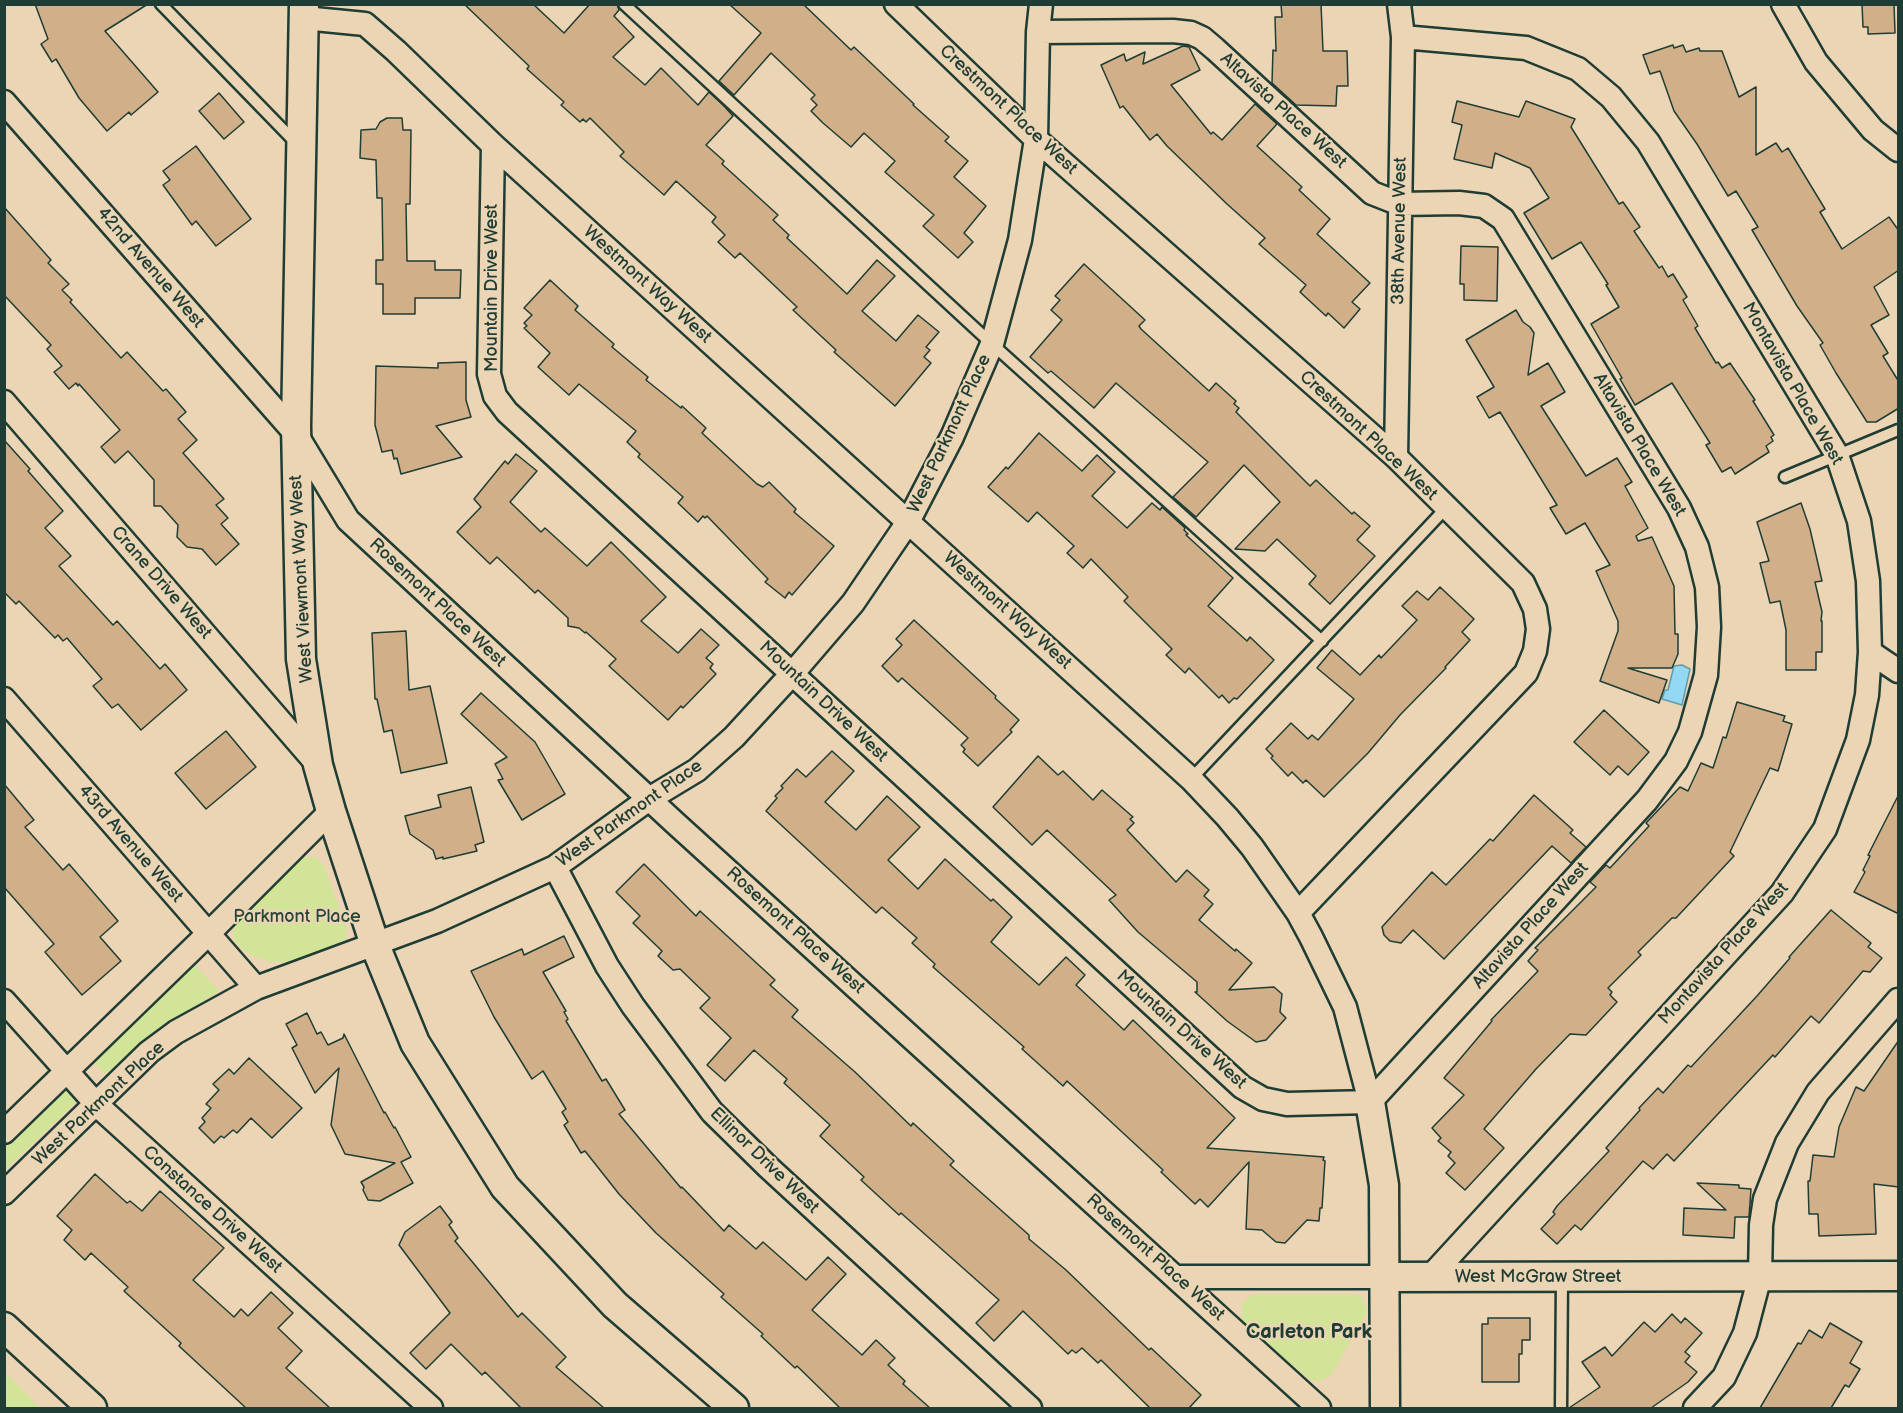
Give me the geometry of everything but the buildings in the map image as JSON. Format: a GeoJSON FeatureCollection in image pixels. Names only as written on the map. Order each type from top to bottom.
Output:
{"type":"FeatureCollection","features":[{"type":"Feature","properties":{"kind":"street","name":"Crestmont Place West"},"geometry":{"type":"LineString","coordinates":[[896,4],[1036,139],[1396,457],[1523,583],[1535,609],[1538,629],[1535,651],[1526,673],[1298,914]]}},
{"type":"Feature","properties":{"kind":"street","name":"West Parkmont Place"},"geometry":{"type":"LineString","coordinates":[[4,1193],[149,1052],[176,1032],[256,988],[375,945],[491,898],[555,867],[649,799],[697,770],[734,737],[854,603],[908,522],[952,437],[992,344],[1020,240],[1036,139],[1038,32],[1041,4]]}},
{"type":"Feature","properties":{"kind":"street","name":"38th Avenue West"},"geometry":{"type":"LineString","coordinates":[[1396,457],[1403,37],[1399,4]]}},
{"type":"Feature","properties":{"kind":"street"},"geometry":{"type":"LineString","coordinates":[[1784,4],[1816,62],[1873,130],[1899,150]]}},
{"type":"Feature","properties":{"kind":"street","name":"West Viewmont Way West"},"geometry":{"type":"LineString","coordinates":[[304,11],[296,434],[302,659],[318,765],[332,812],[375,945],[415,1043],[505,1187],[615,1305],[734,1408]]}},
{"type":"Feature","properties":{"kind":"street","name":"Westmont Way West"},"geometry":{"type":"LineString","coordinates":[[304,11],[365,24],[396,51],[493,145],[1191,779],[1252,847],[1298,914],[1322,957],[1344,1007],[1370,1102],[1384,1185],[1385,1408]]}},
{"type":"Feature","properties":{"kind":"street","name":"Altavista Place West"},"geometry":{"type":"LineString","coordinates":[[1038,32],[1173,31],[1191,33],[1202,38],[1215,49],[1372,193],[1400,204],[1459,203],[1484,206],[1503,219],[1679,508],[1700,557],[1707,587],[1709,627],[1706,675],[1690,732],[1676,761],[1647,800],[1370,1102]]}},
{"type":"Feature","properties":{"kind":"street","name":"Montavista Place West"},"geometry":{"type":"LineString","coordinates":[[1403,37],[1526,48],[1578,69],[1607,93],[1648,142],[1837,455],[1858,521],[1868,581],[1870,652],[1867,695],[1854,751],[1825,829],[1782,893],[1430,1277]]}},
{"type":"Feature","properties":{"kind":"street","name":"42nd Avenue West"},"geometry":{"type":"LineString","coordinates":[[4,102],[296,434]]}},
{"type":"Feature","properties":{"kind":"street","name":"Mountain Drive West"},"geometry":{"type":"LineString","coordinates":[[493,145],[489,374],[495,396],[507,412],[1242,1087],[1263,1100],[1287,1104],[1370,1102]]}},
{"type":"Feature","properties":{"kind":"street","name":"Crane Drive West"},"geometry":{"type":"LineString","coordinates":[[4,402],[318,765]]}},
{"type":"Feature","properties":{"kind":"street","name":"Rosemont Place West"},"geometry":{"type":"LineString","coordinates":[[296,434],[348,520],[649,799],[1319,1408]]}},
{"type":"Feature","properties":{"kind":"street"},"geometry":{"type":"LineString","coordinates":[[1870,652],[1899,671]]}},
{"type":"Feature","properties":{"kind":"street","name":"43rd Avenue West"},"geometry":{"type":"LineString","coordinates":[[4,699],[256,988]]}},
{"type":"Feature","properties":{"kind":"street"},"geometry":{"type":"LineString","coordinates":[[4,1132],[332,812]]}},
{"type":"Feature","properties":{"kind":"street","name":"Ellinor Drive West"},"geometry":{"type":"LineString","coordinates":[[555,867],[607,966],[633,1006],[712,1112],[768,1167],[1030,1408]]}},
{"type":"Feature","properties":{"kind":"street"},"geometry":{"type":"LineString","coordinates":[[1695,1408],[1724,1377],[1744,1333],[1760,1276],[1761,1225],[1765,1199],[1773,1173],[1787,1143],[1818,1092],[1899,1000]]}},
{"type":"Feature","properties":{"kind":"street","name":"Constance Drive West"},"geometry":{"type":"LineString","coordinates":[[4,1001],[97,1105],[431,1408]]}},
{"type":"Feature","properties":{"kind":"street","name":"West McGraw Street"},"geometry":{"type":"LineString","coordinates":[[1177,1277],[1899,1276]]}},
{"type":"Feature","properties":{"kind":"street"},"geometry":{"type":"LineString","coordinates":[[4,1327],[92,1408]]}},
{"type":"Feature","properties":{"kind":"lane"},"geometry":{"type":"LineString","coordinates":[[161,4],[301,149]]}},
{"type":"Feature","properties":{"kind":"lane"},"geometry":{"type":"LineString","coordinates":[[624,4],[992,344],[1322,641]]}},
{"type":"Feature","properties":{"kind":"lane"},"geometry":{"type":"LineString","coordinates":[[1785,477],[1899,430]]}},
{"type":"Feature","properties":{"kind":"lane"},"geometry":{"type":"LineString","coordinates":[[1191,779],[1446,508]]}},
{"type":"Feature","properties":{"kind":"lane"},"geometry":{"type":"LineString","coordinates":[[1561,1408],[1562,1277]]}},
{"type":"Feature","properties":{"kind":"green space","name":"Parkmont Place"},"geometry":{"type":"Polygon","coordinates":[[[300,858],[316,858],[324,866],[347,930],[344,944],[336,950],[290,962],[270,962],[251,955],[235,941],[234,923],[300,858]]]}},
{"type":"Feature","properties":{"kind":"green space","name":"Parkmont Place"},"geometry":{"type":"Polygon","coordinates":[[[194,964],[219,991],[149,1038],[105,1074],[93,1061],[194,964]]]}},
{"type":"Feature","properties":{"kind":"green space"},"geometry":{"type":"Polygon","coordinates":[[[65,1089],[77,1101],[5,1170],[5,1148],[65,1089]]]}},
{"type":"Feature","properties":{"kind":"green space"},"geometry":{"type":"Polygon","coordinates":[[[1257,1294],[1354,1294],[1362,1297],[1367,1312],[1332,1374],[1320,1381],[1310,1380],[1245,1325],[1242,1319],[1242,1307],[1249,1297],[1257,1294]]]}},
{"type":"Feature","properties":{"kind":"green space"},"geometry":{"type":"Polygon","coordinates":[[[4,1371],[40,1408],[5,1408],[4,1371]]]}},
{"type":"Feature","properties":{"kind":"water"},"geometry":{"type":"Polygon","coordinates":[[[1682,665],[1690,669],[1682,705],[1662,699],[1665,690],[1668,690],[1674,666],[1682,665]]]}},
{"type":"Feature","properties":{"kind":"district","name":"Carleton Park"},"geometry":{"type":"Point","coordinates":[1309,1333]}}]}
